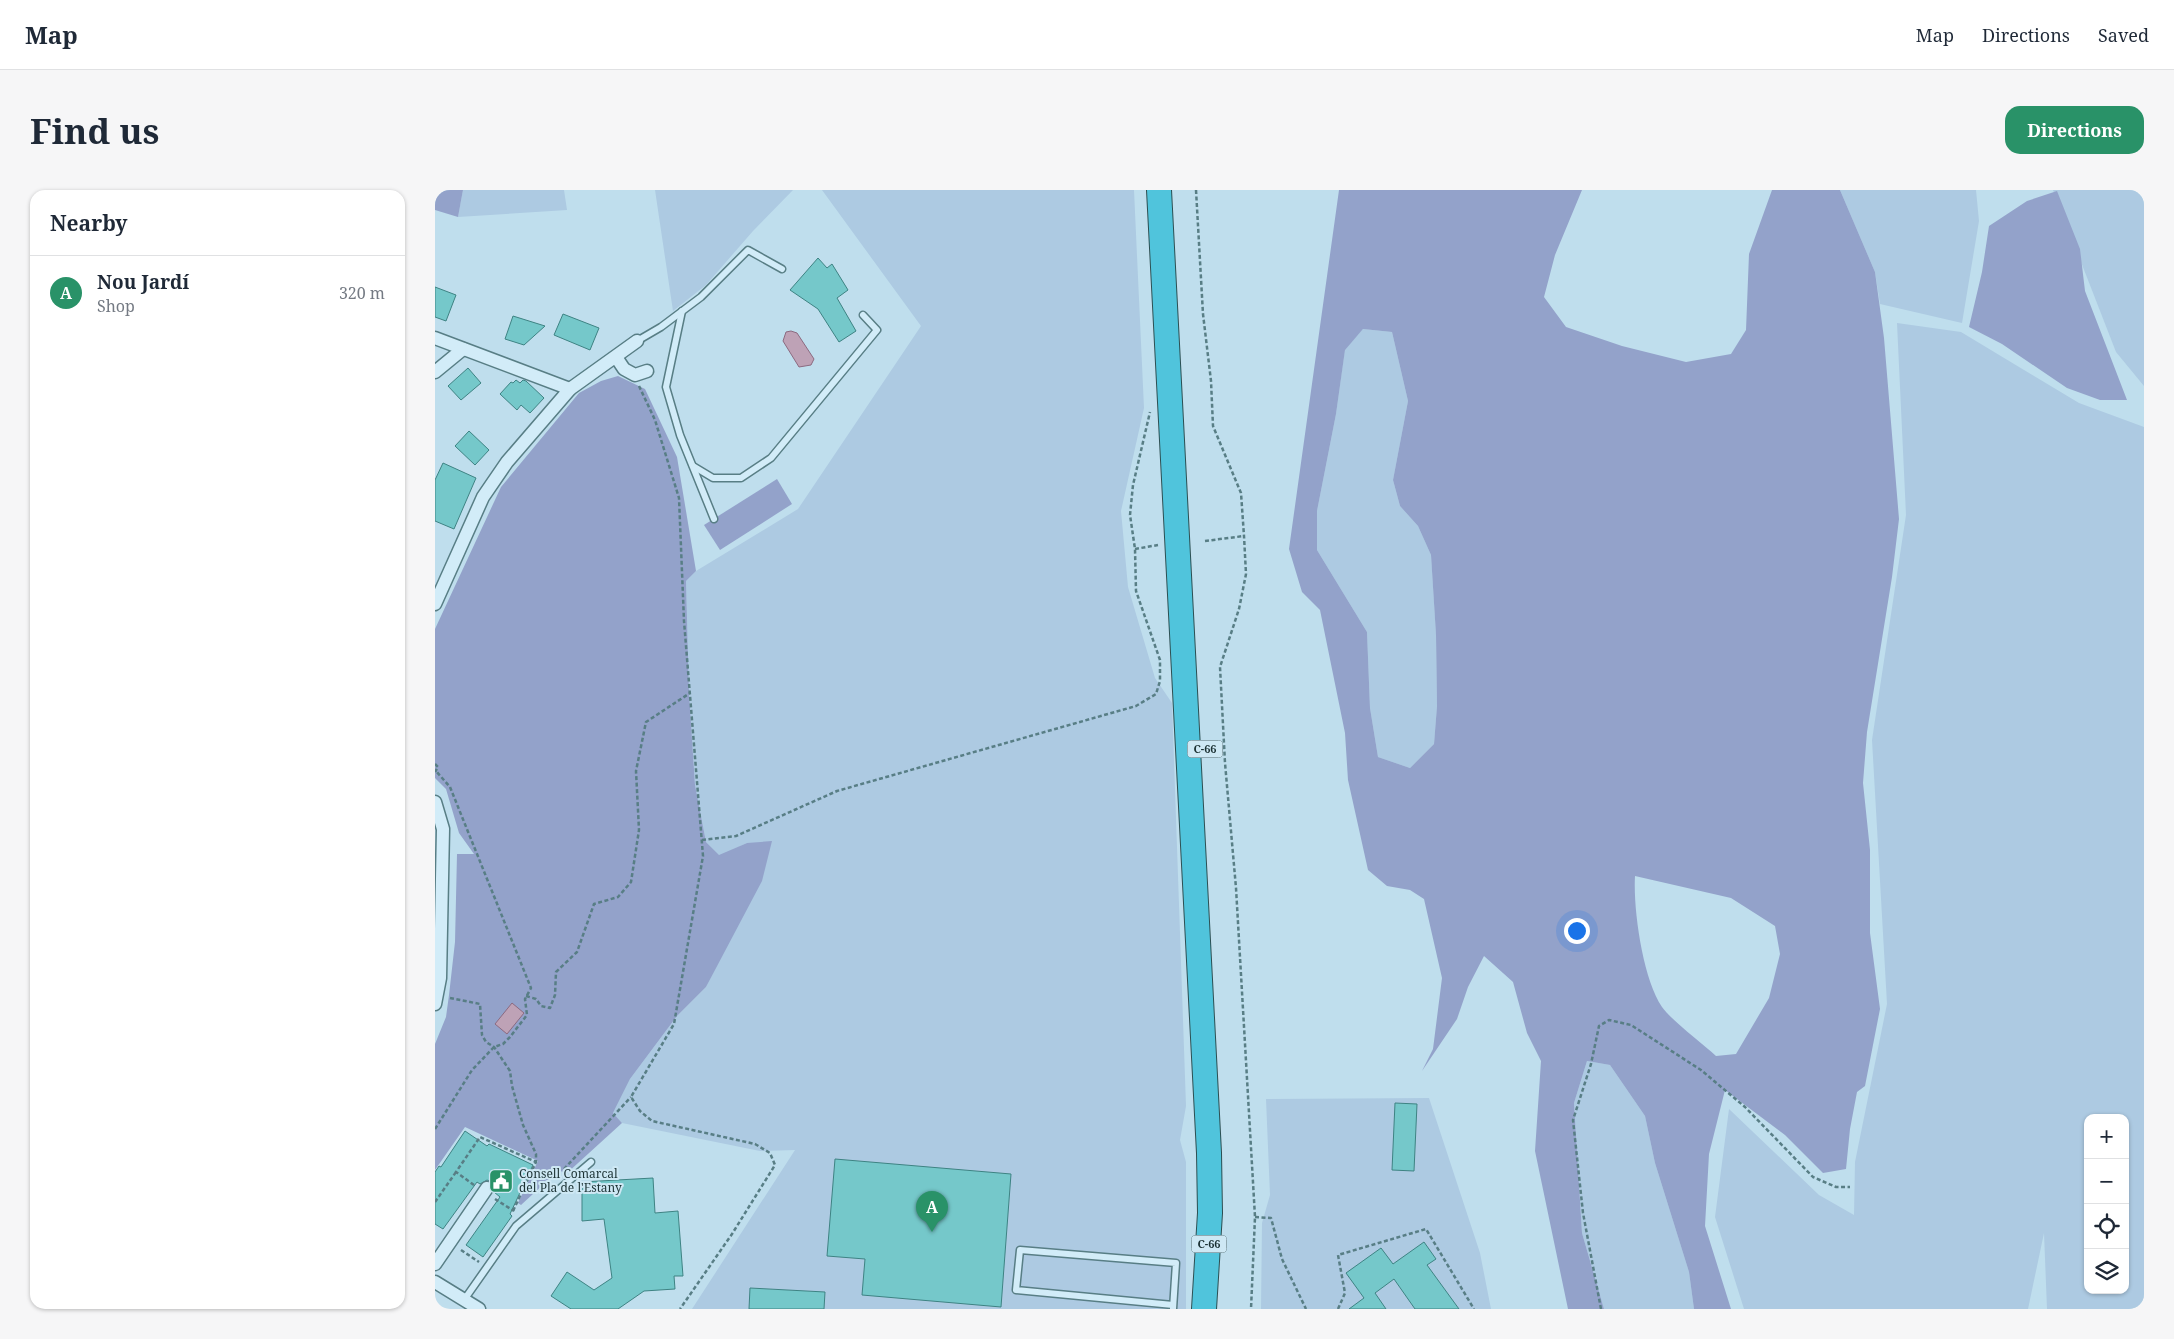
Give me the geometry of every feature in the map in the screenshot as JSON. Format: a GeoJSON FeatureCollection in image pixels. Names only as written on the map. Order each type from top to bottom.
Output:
{"type":"FeatureCollection","features":[{"type":"Feature","properties":{"kind":"highway","name":"C-66"},"geometry":{"type":"LineString","coordinates":[[1159,190],[1209,1145],[1210,1213],[1204,1309]]}},
{"type":"Feature","properties":{"kind":"highway","name":"C-66"},"geometry":{"type":"LineString","coordinates":[[1175,190],[1226,1153],[1227,1213],[1221,1309]]}},
{"type":"Feature","properties":{"kind":"street"},"geometry":{"type":"LineString","coordinates":[[435,338],[570,389]]}},
{"type":"Feature","properties":{"kind":"street"},"geometry":{"type":"LineString","coordinates":[[435,604],[483,497],[507,462],[570,389],[637,341]]}},
{"type":"Feature","properties":{"kind":"street"},"geometry":{"type":"LineString","coordinates":[[435,372],[463,350]]}},
{"type":"Feature","properties":{"kind":"street"},"geometry":{"type":"LineString","coordinates":[[617,357],[624,369],[641,373]]}},
{"type":"Feature","properties":{"kind":"street"},"geometry":{"type":"LineString","coordinates":[[435,802],[443,829],[440,978],[436,1000]]}},
{"type":"Feature","properties":{"kind":"street"},"geometry":{"type":"LineString","coordinates":[[435,1264],[487,1188]]}},
{"type":"Feature","properties":{"kind":"street"},"geometry":{"type":"LineString","coordinates":[[435,1282],[479,1309]]}},
{"type":"Feature","properties":{"kind":"lane"},"geometry":{"type":"LineString","coordinates":[[637,341],[701,297],[748,250],[782,269]]}},
{"type":"Feature","properties":{"kind":"lane"},"geometry":{"type":"LineString","coordinates":[[682,311],[666,387],[680,435],[714,519]]}},
{"type":"Feature","properties":{"kind":"lane"},"geometry":{"type":"LineString","coordinates":[[693,466],[713,478],[741,478],[771,458],[877,330],[863,315]]}},
{"type":"Feature","properties":{"kind":"lane"},"geometry":{"type":"LineString","coordinates":[[464,1300],[516,1226],[591,1162]]}},
{"type":"Feature","properties":{"kind":"lane"},"geometry":{"type":"LineString","coordinates":[[1020,1250],[1176,1263],[1173,1307],[1016,1290],[1020,1250]]}},
{"type":"Feature","properties":{"kind":"path"},"geometry":{"type":"LineString","coordinates":[[1196,190],[1203,314],[1211,381],[1213,426],[1241,494],[1246,574],[1239,609],[1220,667],[1225,763],[1236,888],[1255,1217],[1251,1309]]}},
{"type":"Feature","properties":{"kind":"path"},"geometry":{"type":"LineString","coordinates":[[562,1172],[631,1097],[674,1024],[685,956],[697,903],[703,856],[690,693],[679,498],[641,373]]}},
{"type":"Feature","properties":{"kind":"path"},"geometry":{"type":"LineString","coordinates":[[702,840],[736,836],[837,790],[1136,706],[1156,694],[1161,681],[1160,660],[1136,591],[1135,549],[1130,515],[1133,485],[1152,404]]}},
{"type":"Feature","properties":{"kind":"path"},"geometry":{"type":"LineString","coordinates":[[1205,541],[1244,536]]}},
{"type":"Feature","properties":{"kind":"path"},"geometry":{"type":"LineString","coordinates":[[1135,549],[1163,544]]}},
{"type":"Feature","properties":{"kind":"path"},"geometry":{"type":"LineString","coordinates":[[526,996],[536,999],[541,1006],[550,1008],[555,995],[556,972],[577,952],[594,904],[618,897],[631,882],[639,830],[635,771],[646,722],[690,693]]}},
{"type":"Feature","properties":{"kind":"path"},"geometry":{"type":"LineString","coordinates":[[435,764],[438,767],[435,772],[450,786],[531,988],[526,996],[527,1015],[503,1044],[494,1047],[471,1070],[459,1093],[435,1129]]}},
{"type":"Feature","properties":{"kind":"path"},"geometry":{"type":"LineString","coordinates":[[436,1000],[480,1004],[482,1034],[486,1042],[494,1047],[510,1071],[512,1086],[523,1125],[536,1154],[536,1162],[513,1211]]}},
{"type":"Feature","properties":{"kind":"path"},"geometry":{"type":"LineString","coordinates":[[1601,1309],[1583,1213],[1573,1120],[1591,1064],[1599,1026],[1609,1020],[1631,1025],[1701,1070],[1745,1107],[1813,1177],[1836,1187],[1850,1187]]}},
{"type":"Feature","properties":{"kind":"path"},"geometry":{"type":"LineString","coordinates":[[631,1097],[640,1112],[652,1121],[755,1144],[770,1152],[775,1165],[732,1234],[680,1309]]}},
{"type":"Feature","properties":{"kind":"path"},"geometry":{"type":"LineString","coordinates":[[480,1137],[536,1162]]}},
{"type":"Feature","properties":{"kind":"path"},"geometry":{"type":"LineString","coordinates":[[435,1202],[456,1172]]}},
{"type":"Feature","properties":{"kind":"path"},"geometry":{"type":"LineString","coordinates":[[1255,1217],[1271,1218],[1281,1259],[1306,1309]]}},
{"type":"Feature","properties":{"kind":"path"},"geometry":{"type":"LineString","coordinates":[[1338,1309],[1345,1293],[1338,1255],[1426,1229],[1475,1309]]}},
{"type":"Feature","properties":{"kind":"shaded area"},"geometry":{"type":"Polygon","coordinates":[[[435,190],[463,190],[458,217],[435,210],[435,190]]]}},
{"type":"Feature","properties":{"kind":"shaded area"},"geometry":{"type":"Polygon","coordinates":[[[463,190],[564,190],[567,210],[458,217],[463,190]]]}},
{"type":"Feature","properties":{"kind":"shaded area"},"geometry":{"type":"Polygon","coordinates":[[[655,190],[793,190],[753,231],[706,285],[673,311],[655,190]]]}},
{"type":"Feature","properties":{"kind":"shaded area"},"geometry":{"type":"Polygon","coordinates":[[[822,190],[1134,190],[1144,408],[1121,511],[1128,587],[1155,678],[1172,703],[1186,1106],[1180,1140],[1186,1162],[1186,1309],[692,1309],[795,1150],[760,1151],[622,1123],[613,1113],[630,1079],[677,1016],[706,987],[730,938],[747,843],[719,856],[706,842],[695,785],[689,692],[686,581],[696,571],[798,509],[921,326],[822,190]]]}},
{"type":"Feature","properties":{"kind":"shaded area"},"geometry":{"type":"Polygon","coordinates":[[[1339,190],[1582,190],[1555,255],[1544,297],[1566,327],[1622,346],[1686,362],[1731,354],[1746,330],[1749,254],[1772,190],[1840,190],[1875,272],[1884,338],[1899,519],[1892,577],[1867,732],[1863,783],[1870,850],[1870,933],[1880,1009],[1865,1086],[1857,1092],[1850,1129],[1846,1169],[1823,1173],[1785,1135],[1725,1090],[1709,1154],[1705,1226],[1731,1309],[1694,1309],[1689,1272],[1655,1163],[1645,1116],[1610,1065],[1587,1061],[1574,1103],[1582,1233],[1604,1309],[1568,1309],[1535,1151],[1541,1061],[1527,1033],[1513,982],[1484,956],[1468,987],[1457,1019],[1422,1071],[1433,1049],[1442,978],[1424,899],[1410,890],[1387,886],[1368,870],[1348,780],[1345,733],[1320,610],[1302,592],[1289,549],[1339,190]],[[1363,329],[1345,350],[1336,414],[1317,511],[1317,550],[1367,632],[1370,708],[1378,757],[1410,768],[1434,744],[1437,706],[1436,635],[1431,555],[1418,526],[1400,506],[1393,480],[1408,401],[1392,332],[1363,329]],[[1635,876],[1636,907],[1641,944],[1649,980],[1655,995],[1667,1013],[1716,1056],[1736,1054],[1769,998],[1780,954],[1775,926],[1731,898],[1635,876]]]}},
{"type":"Feature","properties":{"kind":"shaded area"},"geometry":{"type":"Polygon","coordinates":[[[1840,190],[1976,190],[1979,221],[1962,323],[1880,304],[1875,272],[1840,190]]]}},
{"type":"Feature","properties":{"kind":"shaded area"},"geometry":{"type":"Polygon","coordinates":[[[2053,190],[2144,190],[2144,386],[2116,352],[2053,190]]]}},
{"type":"Feature","properties":{"kind":"shaded area"},"geometry":{"type":"Polygon","coordinates":[[[2057,191],[2080,249],[2085,291],[2127,400],[2100,400],[2067,388],[2002,344],[1969,327],[1982,272],[1989,226],[2027,201],[2057,191]]]}},
{"type":"Feature","properties":{"kind":"shaded area"},"geometry":{"type":"Polygon","coordinates":[[[1897,323],[1961,332],[2079,403],[2144,427],[2144,1309],[2047,1309],[2044,1233],[2028,1309],[1744,1309],[1715,1217],[1729,1109],[1819,1195],[1854,1215],[1855,1162],[1887,1004],[1872,740],[1906,515],[1897,323]]]}},
{"type":"Feature","properties":{"kind":"shaded area"},"geometry":{"type":"Polygon","coordinates":[[[1363,329],[1392,332],[1408,401],[1393,480],[1400,506],[1418,526],[1431,555],[1436,635],[1437,706],[1434,744],[1410,768],[1378,757],[1370,708],[1367,632],[1317,550],[1317,511],[1336,414],[1345,349],[1363,329]]]}},
{"type":"Feature","properties":{"kind":"shaded area"},"geometry":{"type":"Polygon","coordinates":[[[786,332],[797,333],[814,359],[811,365],[799,367],[783,341],[786,332]]]}},
{"type":"Feature","properties":{"kind":"shaded area"},"geometry":{"type":"Polygon","coordinates":[[[618,376],[645,389],[677,457],[696,571],[686,581],[689,692],[695,785],[706,842],[719,855],[747,843],[772,841],[762,881],[706,987],[677,1016],[630,1079],[613,1113],[622,1123],[566,1174],[559,1170],[521,1205],[518,1203],[538,1161],[465,1127],[435,1170],[435,1044],[446,1017],[449,995],[455,942],[457,854],[474,854],[459,833],[446,789],[435,778],[435,629],[501,487],[579,393],[601,381],[618,376]]]}},
{"type":"Feature","properties":{"kind":"shaded area"},"geometry":{"type":"Polygon","coordinates":[[[777,479],[792,504],[720,550],[704,525],[777,479]]]}},
{"type":"Feature","properties":{"kind":"shaded area"},"geometry":{"type":"Polygon","coordinates":[[[512,1003],[524,1013],[507,1034],[495,1024],[512,1003]]]}},
{"type":"Feature","properties":{"kind":"shaded area"},"geometry":{"type":"Polygon","coordinates":[[[1587,1061],[1610,1065],[1645,1116],[1655,1163],[1689,1272],[1694,1309],[1604,1309],[1582,1233],[1574,1103],[1587,1061]]]}},
{"type":"Feature","properties":{"kind":"shaded area"},"geometry":{"type":"Polygon","coordinates":[[[1429,1098],[1480,1253],[1491,1309],[1261,1309],[1262,1223],[1270,1195],[1266,1099],[1429,1098]]]}},
{"type":"Feature","properties":{"kind":"building"},"geometry":{"type":"Polygon","coordinates":[[[818,258],[827,268],[832,264],[848,290],[837,298],[856,331],[839,342],[818,309],[790,290],[818,258]]]}},
{"type":"Feature","properties":{"kind":"building"},"geometry":{"type":"Polygon","coordinates":[[[435,287],[456,295],[446,321],[435,317],[435,287]]]}},
{"type":"Feature","properties":{"kind":"building"},"geometry":{"type":"Polygon","coordinates":[[[563,314],[599,328],[590,350],[554,335],[563,314]]]}},
{"type":"Feature","properties":{"kind":"building"},"geometry":{"type":"Polygon","coordinates":[[[513,316],[545,326],[524,345],[505,339],[513,316]]]}},
{"type":"Feature","properties":{"kind":"building"},"geometry":{"type":"Polygon","coordinates":[[[468,368],[481,383],[461,400],[448,386],[468,368]]]}},
{"type":"Feature","properties":{"kind":"building"},"geometry":{"type":"Polygon","coordinates":[[[516,380],[520,383],[523,380],[526,381],[544,398],[530,413],[521,405],[517,410],[500,394],[511,382],[513,383],[516,380]]]}},
{"type":"Feature","properties":{"kind":"building"},"geometry":{"type":"Polygon","coordinates":[[[469,431],[489,450],[475,465],[455,446],[469,431]]]}},
{"type":"Feature","properties":{"kind":"building"},"geometry":{"type":"Polygon","coordinates":[[[443,463],[476,478],[454,529],[435,521],[435,480],[443,463]]]}},
{"type":"Feature","properties":{"kind":"building"},"geometry":{"type":"Polygon","coordinates":[[[1395,1103],[1417,1104],[1414,1171],[1392,1170],[1395,1103]]]}},
{"type":"Feature","properties":{"kind":"building"},"geometry":{"type":"Polygon","coordinates":[[[465,1131],[487,1146],[489,1144],[533,1165],[510,1214],[512,1216],[483,1257],[466,1245],[500,1197],[494,1192],[495,1188],[492,1182],[487,1180],[480,1184],[477,1182],[443,1229],[435,1224],[435,1172],[439,1166],[441,1167],[465,1131]]]}},
{"type":"Feature","properties":{"kind":"building"},"geometry":{"type":"Polygon","coordinates":[[[835,1159],[1011,1174],[1001,1307],[862,1295],[865,1259],[827,1256],[835,1159]]]}},
{"type":"Feature","properties":{"kind":"building"},"geometry":{"type":"Polygon","coordinates":[[[653,1178],[655,1213],[678,1211],[683,1276],[674,1276],[675,1289],[644,1291],[618,1309],[571,1309],[551,1296],[567,1272],[594,1290],[612,1278],[604,1219],[582,1221],[582,1182],[653,1178]]]}},
{"type":"Feature","properties":{"kind":"building"},"geometry":{"type":"Polygon","coordinates":[[[1424,1242],[1436,1259],[1427,1265],[1459,1309],[1415,1309],[1394,1279],[1375,1293],[1386,1309],[1349,1309],[1364,1298],[1346,1273],[1381,1248],[1393,1264],[1424,1242]]]}},
{"type":"Feature","properties":{"kind":"building"},"geometry":{"type":"Polygon","coordinates":[[[750,1288],[825,1292],[824,1309],[749,1309],[750,1288]]]}},
{"type":"Feature","properties":{"kind":"place","name":"Consell Comarcal del Pla de l'Estany"},"geometry":{"type":"Point","coordinates":[501,1181]}},
{"type":"Feature","properties":{"kind":"place","name":"Nou Jardí"},"geometry":{"type":"Point","coordinates":[932,1232]}}]}
